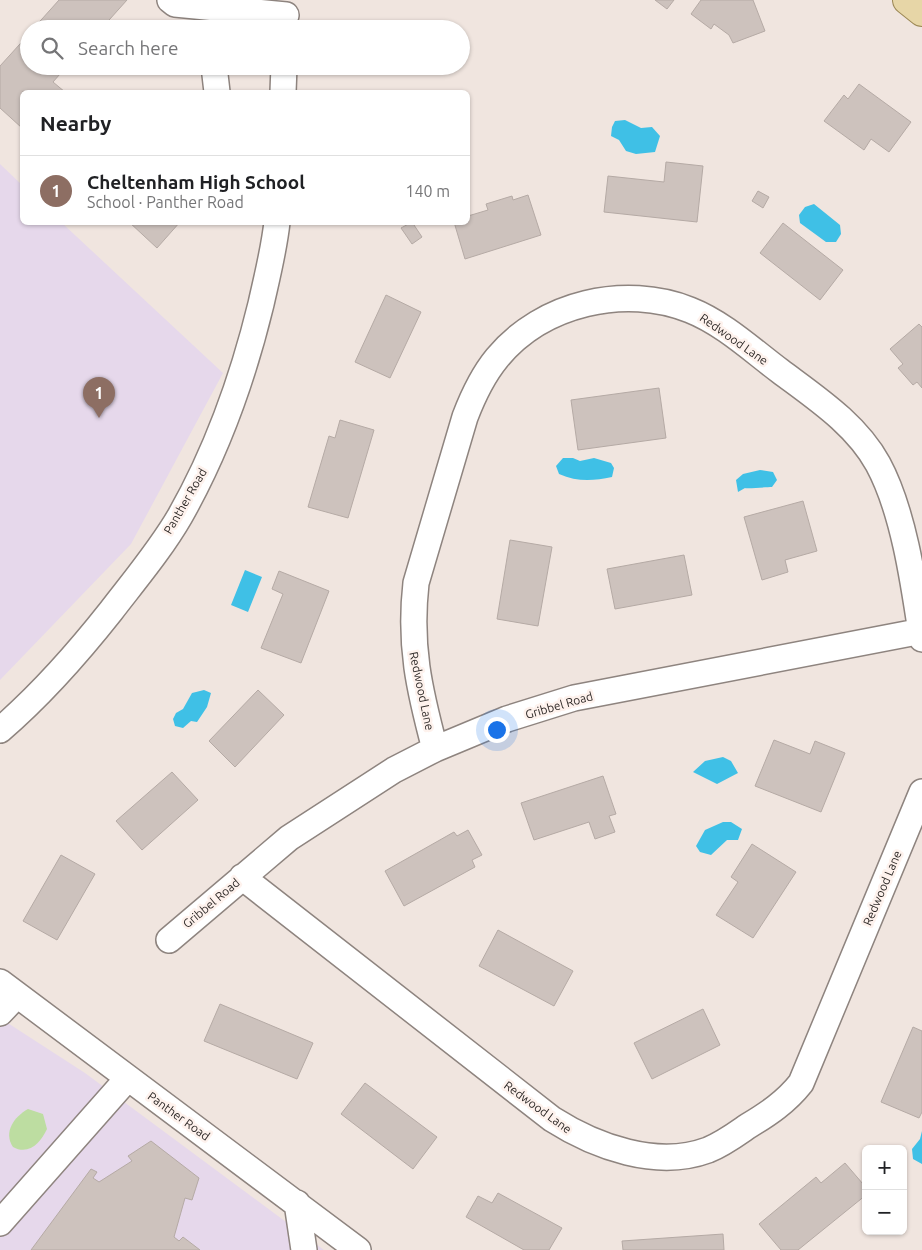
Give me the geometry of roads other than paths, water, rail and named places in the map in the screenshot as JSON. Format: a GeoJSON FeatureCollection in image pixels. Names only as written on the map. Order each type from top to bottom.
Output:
{"type":"FeatureCollection","features":[{"type":"Feature","properties":{"kind":"main road"},"geometry":{"type":"LineString","coordinates":[[907,0],[922,12]]}},
{"type":"Feature","properties":{"kind":"street"},"geometry":{"type":"LineString","coordinates":[[170,0],[208,18],[286,14]]}},
{"type":"Feature","properties":{"kind":"street"},"geometry":{"type":"LineString","coordinates":[[215,75],[217,90]]}},
{"type":"Feature","properties":{"kind":"street"},"geometry":{"type":"LineString","coordinates":[[283,90],[284,75]]}},
{"type":"Feature","properties":{"kind":"street","name":"Panther Road"},"geometry":{"type":"LineString","coordinates":[[0,730],[33,702],[78,654],[179,517],[207,462],[236,396],[254,335],[275,243],[277,225]]}},
{"type":"Feature","properties":{"kind":"street","name":"Redwood Lane"},"geometry":{"type":"LineString","coordinates":[[435,749],[418,684],[412,632],[414,600],[416,583],[465,417],[473,395],[485,376],[498,357],[514,342],[551,316],[590,301],[637,299],[666,303],[700,314],[825,404],[845,422],[878,464],[900,518],[922,634]]}},
{"type":"Feature","properties":{"kind":"street","name":"Gribbel Road"},"geometry":{"type":"LineString","coordinates":[[169,940],[242,877],[305,827],[394,770],[435,749],[507,719],[574,698],[922,634]]}},
{"type":"Feature","properties":{"kind":"street","name":"Redwood Lane"},"geometry":{"type":"LineString","coordinates":[[242,877],[552,1119],[579,1136],[608,1147],[657,1156],[685,1156],[722,1143],[771,1112],[792,1095],[801,1083],[922,792]]}},
{"type":"Feature","properties":{"kind":"street","name":"Panther Road"},"geometry":{"type":"LineString","coordinates":[[5,997],[128,1078],[297,1202],[358,1250]]}},
{"type":"Feature","properties":{"kind":"street"},"geometry":{"type":"LineString","coordinates":[[0,1223],[128,1078]]}},
{"type":"Feature","properties":{"kind":"street"},"geometry":{"type":"LineString","coordinates":[[297,1202],[304,1250]]}},
{"type":"Feature","properties":{"kind":"water"},"geometry":{"type":"Polygon","coordinates":[[[625,120],[641,128],[652,127],[660,136],[655,152],[636,154],[626,151],[619,140],[611,136],[615,121],[625,120]]]}},
{"type":"Feature","properties":{"kind":"water"},"geometry":{"type":"Polygon","coordinates":[[[814,204],[840,225],[841,234],[836,242],[826,242],[800,223],[799,215],[805,207],[814,204]]]}},
{"type":"Feature","properties":{"kind":"water"},"geometry":{"type":"Polygon","coordinates":[[[563,458],[573,458],[580,461],[594,458],[611,463],[614,468],[612,477],[585,480],[566,477],[559,474],[556,466],[563,458]]]}},
{"type":"Feature","properties":{"kind":"water"},"geometry":{"type":"Polygon","coordinates":[[[760,470],[773,472],[777,480],[772,487],[745,488],[738,492],[736,480],[743,474],[760,470]]]}},
{"type":"Feature","properties":{"kind":"water"},"geometry":{"type":"Polygon","coordinates":[[[245,570],[262,577],[248,612],[231,605],[245,570]]]}},
{"type":"Feature","properties":{"kind":"water"},"geometry":{"type":"Polygon","coordinates":[[[204,690],[211,693],[207,707],[197,722],[191,721],[183,728],[175,726],[173,719],[176,713],[183,709],[192,693],[204,690]]]}},
{"type":"Feature","properties":{"kind":"water"},"geometry":{"type":"Polygon","coordinates":[[[723,757],[731,761],[738,773],[717,784],[693,772],[705,761],[723,757]]]}},
{"type":"Feature","properties":{"kind":"water"},"geometry":{"type":"Polygon","coordinates":[[[723,822],[731,822],[742,829],[738,840],[727,840],[711,855],[700,852],[696,846],[705,830],[723,822]]]}},
{"type":"Feature","properties":{"kind":"water"},"geometry":{"type":"Polygon","coordinates":[[[922,1131],[922,1164],[913,1159],[912,1149],[920,1139],[922,1131]]]}},
{"type":"Feature","properties":{"kind":"place","name":"Cheltenham High School"},"geometry":{"type":"Point","coordinates":[99,418]}}]}
